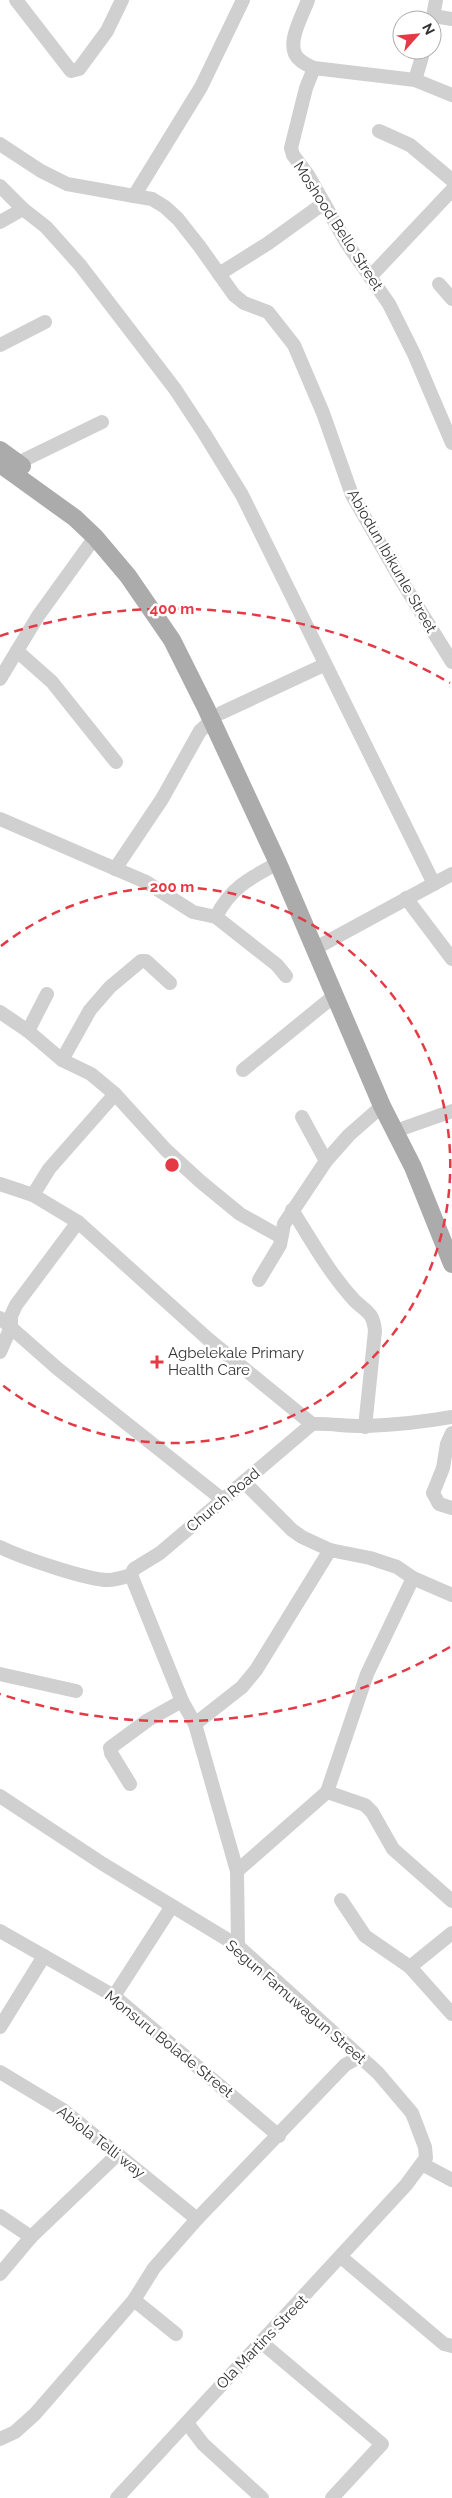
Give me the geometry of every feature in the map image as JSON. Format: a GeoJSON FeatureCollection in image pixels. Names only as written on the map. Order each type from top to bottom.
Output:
{"type":"FeatureCollection","features":[{"type":"Feature","properties":{"kind":"main road"},"geometry":{"type":"LineString","coordinates":[[0,450],[81,511],[131,564],[174,624],[195,659],[216,717],[278,863],[404,1128],[452,1243]]}},
{"type":"Feature","properties":{"kind":"main road"},"geometry":{"type":"LineString","coordinates":[[0,464],[75,518],[95,537],[128,576],[155,613],[216,717],[318,946],[334,996],[382,1106],[413,1167],[452,1264]]}},
{"type":"Feature","properties":{"kind":"street"},"geometry":{"type":"LineString","coordinates":[[16,0],[71,71],[79,69],[107,31],[122,0]]}},
{"type":"Feature","properties":{"kind":"street"},"geometry":{"type":"LineString","coordinates":[[134,196],[201,87],[243,0]]}},
{"type":"Feature","properties":{"kind":"street"},"geometry":{"type":"LineString","coordinates":[[308,0],[294,39],[293,48],[299,60],[314,68],[415,80],[452,95]]}},
{"type":"Feature","properties":{"kind":"street"},"geometry":{"type":"LineString","coordinates":[[415,80],[421,60]]}},
{"type":"Feature","properties":{"kind":"street","name":"Moshood Bello Street"},"geometry":{"type":"LineString","coordinates":[[314,68],[306,88],[291,148],[293,155],[308,175],[346,242],[398,320],[452,443]]}},
{"type":"Feature","properties":{"kind":"street"},"geometry":{"type":"LineString","coordinates":[[379,131],[410,145],[452,180]]}},
{"type":"Feature","properties":{"kind":"street","name":"Abiodun Ibikunle Street"},"geometry":{"type":"LineString","coordinates":[[0,144],[40,172],[67,184],[152,200],[165,207],[178,219],[234,295],[244,303],[268,312],[294,345],[323,413],[352,495],[400,580],[452,662]]}},
{"type":"Feature","properties":{"kind":"street"},"geometry":{"type":"LineString","coordinates":[[0,186],[22,209],[46,227],[80,266],[175,389],[242,495],[324,665],[434,884]]}},
{"type":"Feature","properties":{"kind":"street"},"geometry":{"type":"LineString","coordinates":[[370,277],[452,190]]}},
{"type":"Feature","properties":{"kind":"street"},"geometry":{"type":"LineString","coordinates":[[220,274],[267,244],[324,203]]}},
{"type":"Feature","properties":{"kind":"street"},"geometry":{"type":"LineString","coordinates":[[0,222],[22,209]]}},
{"type":"Feature","properties":{"kind":"street"},"geometry":{"type":"LineString","coordinates":[[439,284],[452,299]]}},
{"type":"Feature","properties":{"kind":"street"},"geometry":{"type":"LineString","coordinates":[[0,345],[45,322]]}},
{"type":"Feature","properties":{"kind":"street"},"geometry":{"type":"LineString","coordinates":[[20,464],[26,459],[102,422]]}},
{"type":"Feature","properties":{"kind":"street"},"geometry":{"type":"LineString","coordinates":[[0,679],[38,616],[95,537]]}},
{"type":"Feature","properties":{"kind":"street"},"geometry":{"type":"LineString","coordinates":[[17,651],[52,682],[116,762]]}},
{"type":"Feature","properties":{"kind":"street"},"geometry":{"type":"LineString","coordinates":[[114,869],[162,799],[200,731],[216,717],[324,665]]}},
{"type":"Feature","properties":{"kind":"street"},"geometry":{"type":"LineString","coordinates":[[0,819],[146,882],[193,912],[216,917],[277,966],[286,976]]}},
{"type":"Feature","properties":{"kind":"street"},"geometry":{"type":"LineString","coordinates":[[216,917],[224,900],[248,879],[278,863]]}},
{"type":"Feature","properties":{"kind":"street"},"geometry":{"type":"LineString","coordinates":[[318,946],[452,874]]}},
{"type":"Feature","properties":{"kind":"street"},"geometry":{"type":"LineString","coordinates":[[406,898],[452,959]]}},
{"type":"Feature","properties":{"kind":"street"},"geometry":{"type":"LineString","coordinates":[[62,1060],[90,1010],[110,987],[141,961],[146,962],[170,983]]}},
{"type":"Feature","properties":{"kind":"street"},"geometry":{"type":"LineString","coordinates":[[28,1031],[47,994]]}},
{"type":"Feature","properties":{"kind":"street"},"geometry":{"type":"LineString","coordinates":[[243,1070],[334,996]]}},
{"type":"Feature","properties":{"kind":"street"},"geometry":{"type":"LineString","coordinates":[[0,1012],[28,1031],[62,1060],[90,1074],[115,1094],[166,1150],[201,1182],[240,1214],[281,1238]]}},
{"type":"Feature","properties":{"kind":"street"},"geometry":{"type":"LineString","coordinates":[[33,1195],[49,1169],[115,1094]]}},
{"type":"Feature","properties":{"kind":"street"},"geometry":{"type":"LineString","coordinates":[[259,1280],[274,1257],[284,1224],[326,1160],[349,1135],[382,1106]]}},
{"type":"Feature","properties":{"kind":"street"},"geometry":{"type":"LineString","coordinates":[[404,1128],[452,1111]]}},
{"type":"Feature","properties":{"kind":"street"},"geometry":{"type":"LineString","coordinates":[[302,1117],[326,1160]]}},
{"type":"Feature","properties":{"kind":"street"},"geometry":{"type":"LineString","coordinates":[[0,1184],[33,1195],[78,1222],[208,1339],[312,1424],[327,1423],[365,1427],[452,1417]]}},
{"type":"Feature","properties":{"kind":"street"},"geometry":{"type":"LineString","coordinates":[[292,1210],[342,1287],[369,1312],[374,1320],[375,1330],[365,1427]]}},
{"type":"Feature","properties":{"kind":"street"},"geometry":{"type":"LineString","coordinates":[[0,1352],[6,1322],[16,1305],[78,1222]]}},
{"type":"Feature","properties":{"kind":"street"},"geometry":{"type":"LineString","coordinates":[[6,1322],[58,1369],[223,1500]]}},
{"type":"Feature","properties":{"kind":"street","name":"Church Road"},"geometry":{"type":"LineString","coordinates":[[0,1547],[31,1560],[97,1578],[108,1580],[131,1575],[134,1569],[160,1553],[312,1424]]}},
{"type":"Feature","properties":{"kind":"street"},"geometry":{"type":"LineString","coordinates":[[452,1433],[447,1444],[443,1468],[433,1492],[439,1504],[452,1508]]}},
{"type":"Feature","properties":{"kind":"street"},"geometry":{"type":"LineString","coordinates":[[244,1482],[292,1530],[302,1537],[330,1550],[370,1558],[397,1567],[412,1578],[452,1595]]}},
{"type":"Feature","properties":{"kind":"street"},"geometry":{"type":"LineString","coordinates":[[195,1724],[242,1687],[256,1670],[330,1550]]}},
{"type":"Feature","properties":{"kind":"street"},"geometry":{"type":"LineString","coordinates":[[131,1575],[182,1701],[195,1724],[237,1871],[238,1946]]}},
{"type":"Feature","properties":{"kind":"street"},"geometry":{"type":"LineString","coordinates":[[237,1871],[327,1792],[368,1674],[412,1578]]}},
{"type":"Feature","properties":{"kind":"street"},"geometry":{"type":"LineString","coordinates":[[0,1674],[76,1691]]}},
{"type":"Feature","properties":{"kind":"street"},"geometry":{"type":"LineString","coordinates":[[130,1784],[111,1753],[110,1748],[148,1720],[182,1701]]}},
{"type":"Feature","properties":{"kind":"street"},"geometry":{"type":"LineString","coordinates":[[327,1792],[365,1805],[372,1812],[393,1849],[452,1901]]}},
{"type":"Feature","properties":{"kind":"street","name":"Segun Famuwagun Street"},"geometry":{"type":"LineString","coordinates":[[0,1796],[103,1864],[238,1946],[384,2080],[412,2113],[425,2147],[426,2158],[422,2164]]}},
{"type":"Feature","properties":{"kind":"street"},"geometry":{"type":"LineString","coordinates":[[341,1900],[365,1936],[410,1966],[452,2014]]}},
{"type":"Feature","properties":{"kind":"street"},"geometry":{"type":"LineString","coordinates":[[114,1996],[172,1906]]}},
{"type":"Feature","properties":{"kind":"street","name":"Monsuru Bolade Street"},"geometry":{"type":"LineString","coordinates":[[0,1931],[114,1996],[279,2136]]}},
{"type":"Feature","properties":{"kind":"street"},"geometry":{"type":"LineString","coordinates":[[410,1966],[452,1933]]}},
{"type":"Feature","properties":{"kind":"street"},"geometry":{"type":"LineString","coordinates":[[0,2027],[44,1956]]}},
{"type":"Feature","properties":{"kind":"street"},"geometry":{"type":"LineString","coordinates":[[0,2439],[20,2428],[34,2414],[134,2300],[154,2268],[197,2220],[345,2065],[359,2057]]}},
{"type":"Feature","properties":{"kind":"street","name":"Abiola Telli way"},"geometry":{"type":"LineString","coordinates":[[0,2072],[63,2110],[197,2220]]}},
{"type":"Feature","properties":{"kind":"street"},"geometry":{"type":"LineString","coordinates":[[0,2274],[31,2237],[118,2154]]}},
{"type":"Feature","properties":{"kind":"street"},"geometry":{"type":"LineString","coordinates":[[422,2164],[452,2180]]}},
{"type":"Feature","properties":{"kind":"street","name":"Ola Martins Street"},"geometry":{"type":"LineString","coordinates":[[117,2498],[341,2257],[406,2185],[422,2164]]}},
{"type":"Feature","properties":{"kind":"street"},"geometry":{"type":"LineString","coordinates":[[0,2216],[31,2237]]}},
{"type":"Feature","properties":{"kind":"street"},"geometry":{"type":"LineString","coordinates":[[341,2257],[444,2344],[452,2346]]}},
{"type":"Feature","properties":{"kind":"street"},"geometry":{"type":"LineString","coordinates":[[134,2300],[176,2334]]}},
{"type":"Feature","properties":{"kind":"street"},"geometry":{"type":"LineString","coordinates":[[261,2342],[382,2444],[332,2498]]}},
{"type":"Feature","properties":{"kind":"street"},"geometry":{"type":"LineString","coordinates":[[187,2423],[203,2444],[262,2498]]}},
{"type":"Feature","properties":{"kind":"place","name":"Agbelekale Primary Health Care"},"geometry":{"type":"Point","coordinates":[157,1362]}}]}
